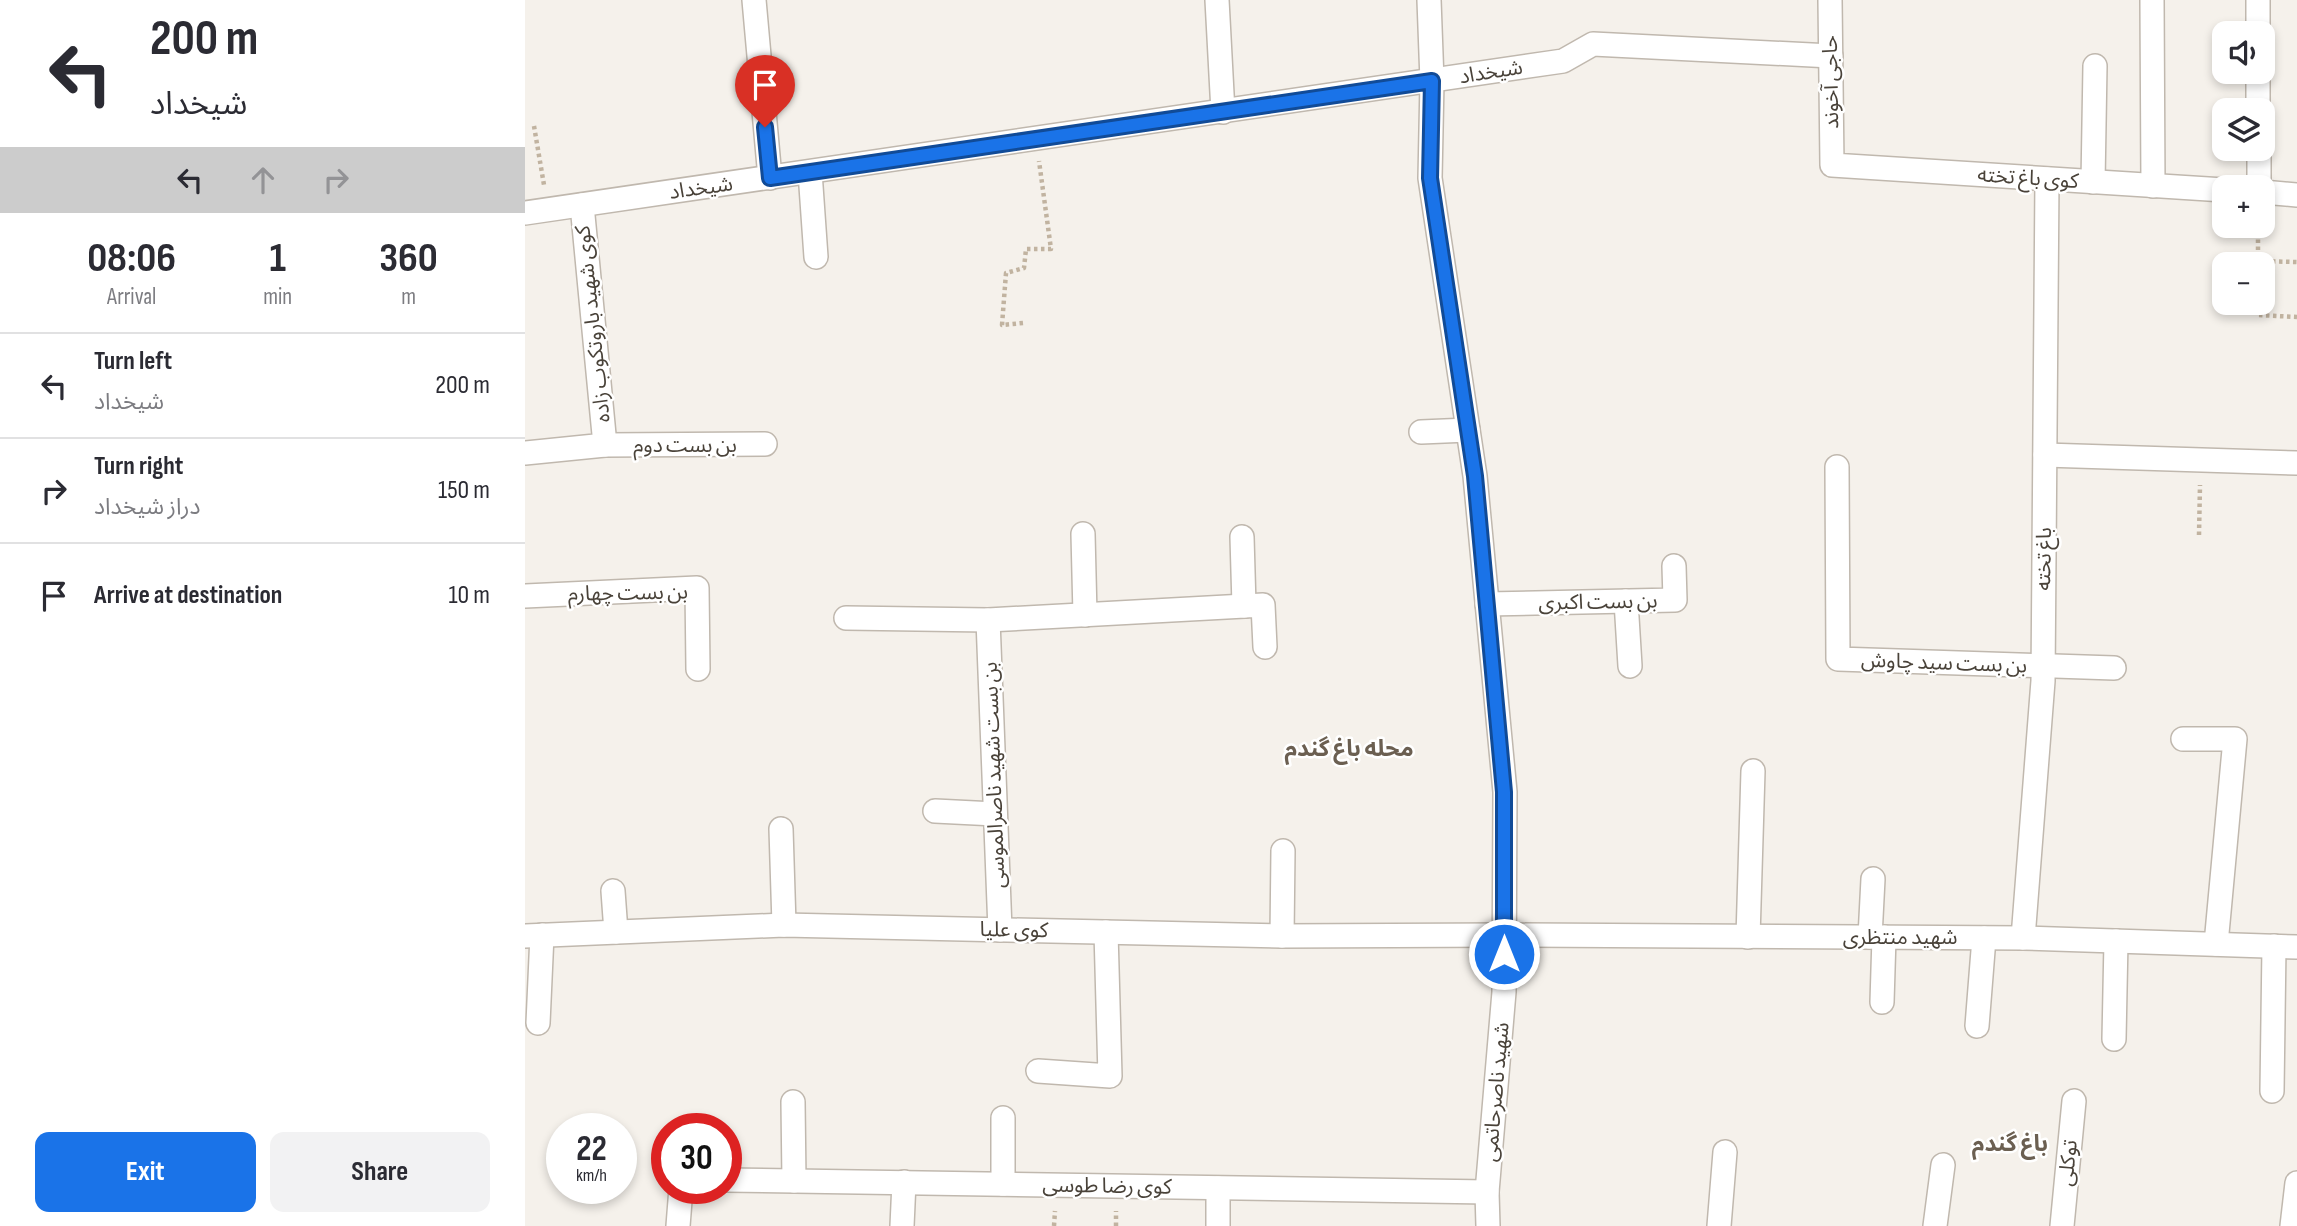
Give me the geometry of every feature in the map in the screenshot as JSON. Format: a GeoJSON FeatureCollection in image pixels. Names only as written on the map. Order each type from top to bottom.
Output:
{"type":"FeatureCollection","features":[{"type":"Feature","properties":{"kind":"street"},"geometry":{"type":"LineString","coordinates":[[754,0],[770,178]]}},
{"type":"Feature","properties":{"kind":"street"},"geometry":{"type":"LineString","coordinates":[[1217,0],[1223,112]]}},
{"type":"Feature","properties":{"kind":"street","name":"شهید ناصرحاتمی"},"geometry":{"type":"LineString","coordinates":[[1429,0],[1432,81],[1430,178],[1475,476],[1504,792],[1504,992],[1487,1192],[1487,1226]]}},
{"type":"Feature","properties":{"kind":"street","name":"حاجی آخوند"},"geometry":{"type":"LineString","coordinates":[[1830,0],[1832,165]]}},
{"type":"Feature","properties":{"kind":"street"},"geometry":{"type":"LineString","coordinates":[[2152,0],[2153,186]]}},
{"type":"Feature","properties":{"kind":"street"},"geometry":{"type":"LineString","coordinates":[[2258,0],[2258,21]]}},
{"type":"Feature","properties":{"kind":"street","name":"شیخداد"},"geometry":{"type":"LineString","coordinates":[[525,213],[1563,61],[1593,44],[1831,56]]}},
{"type":"Feature","properties":{"kind":"street"},"geometry":{"type":"LineString","coordinates":[[2093,182],[2095,66]]}},
{"type":"Feature","properties":{"kind":"street","name":"کوی باغ تخته"},"geometry":{"type":"LineString","coordinates":[[1832,165],[2212,189]]}},
{"type":"Feature","properties":{"kind":"street"},"geometry":{"type":"LineString","coordinates":[[810,172],[816,257]]}},
{"type":"Feature","properties":{"kind":"street","name":"باغ تخته"},"geometry":{"type":"LineString","coordinates":[[2023,938],[2043,666],[2047,179]]}},
{"type":"Feature","properties":{"kind":"street"},"geometry":{"type":"LineString","coordinates":[[2275,193],[2297,195]]}},
{"type":"Feature","properties":{"kind":"street","name":"کوی شهید باروتکوب زاده"},"geometry":{"type":"LineString","coordinates":[[525,453],[605,445],[582,205]]}},
{"type":"Feature","properties":{"kind":"street"},"geometry":{"type":"LineString","coordinates":[[1421,432],[1468,430]]}},
{"type":"Feature","properties":{"kind":"street","name":"بن بست دوم"},"geometry":{"type":"LineString","coordinates":[[605,445],[765,444]]}},
{"type":"Feature","properties":{"kind":"street"},"geometry":{"type":"LineString","coordinates":[[2045,455],[2297,463]]}},
{"type":"Feature","properties":{"kind":"street","name":"بن بست سید چاوش"},"geometry":{"type":"LineString","coordinates":[[1837,467],[1838,659],[2115,668]]}},
{"type":"Feature","properties":{"kind":"street"},"geometry":{"type":"LineString","coordinates":[[1083,534],[1085,615]]}},
{"type":"Feature","properties":{"kind":"street"},"geometry":{"type":"LineString","coordinates":[[1242,537],[1244,606]]}},
{"type":"Feature","properties":{"kind":"street","name":"بن بست اکبری"},"geometry":{"type":"LineString","coordinates":[[1487,604],[1675,600],[1674,566]]}},
{"type":"Feature","properties":{"kind":"street","name":"بن بست چهارم"},"geometry":{"type":"LineString","coordinates":[[525,596],[697,588],[698,668]]}},
{"type":"Feature","properties":{"kind":"street"},"geometry":{"type":"LineString","coordinates":[[1626,601],[1630,666]]}},
{"type":"Feature","properties":{"kind":"street"},"geometry":{"type":"LineString","coordinates":[[846,618],[988,620],[1263,605],[1265,647]]}},
{"type":"Feature","properties":{"kind":"street","name":"بن بست شهید ناصرالموسی"},"geometry":{"type":"LineString","coordinates":[[988,620],[1000,930]]}},
{"type":"Feature","properties":{"kind":"street"},"geometry":{"type":"LineString","coordinates":[[2183,740],[2235,739],[2215,944]]}},
{"type":"Feature","properties":{"kind":"street"},"geometry":{"type":"LineString","coordinates":[[1748,937],[1753,771]]}},
{"type":"Feature","properties":{"kind":"street"},"geometry":{"type":"LineString","coordinates":[[935,811],[995,814]]}},
{"type":"Feature","properties":{"kind":"street"},"geometry":{"type":"LineString","coordinates":[[781,830],[784,925]]}},
{"type":"Feature","properties":{"kind":"street"},"geometry":{"type":"LineString","coordinates":[[1282,936],[1283,851]]}},
{"type":"Feature","properties":{"kind":"street"},"geometry":{"type":"LineString","coordinates":[[1873,879],[1882,1002]]}},
{"type":"Feature","properties":{"kind":"street"},"geometry":{"type":"LineString","coordinates":[[613,891],[616,932]]}},
{"type":"Feature","properties":{"kind":"street","name":"کوی علیا"},"geometry":{"type":"LineString","coordinates":[[533,936],[784,925],[1282,936],[1503,935]]}},
{"type":"Feature","properties":{"kind":"street"},"geometry":{"type":"LineString","coordinates":[[1038,1071],[1110,1076],[1106,932]]}},
{"type":"Feature","properties":{"kind":"street","name":"شهید منتظری"},"geometry":{"type":"LineString","coordinates":[[1503,935],[2023,938],[2286,946]]}},
{"type":"Feature","properties":{"kind":"street"},"geometry":{"type":"LineString","coordinates":[[533,936],[538,1023]]}},
{"type":"Feature","properties":{"kind":"street"},"geometry":{"type":"LineString","coordinates":[[1977,1026],[1984,938]]}},
{"type":"Feature","properties":{"kind":"street"},"geometry":{"type":"LineString","coordinates":[[2114,1039],[2116,941]]}},
{"type":"Feature","properties":{"kind":"street"},"geometry":{"type":"LineString","coordinates":[[2272,1091],[2286,946]]}},
{"type":"Feature","properties":{"kind":"street","name":"توکلی"},"geometry":{"type":"LineString","coordinates":[[2062,1226],[2074,1101]]}},
{"type":"Feature","properties":{"kind":"street"},"geometry":{"type":"LineString","coordinates":[[793,1102],[794,1181]]}},
{"type":"Feature","properties":{"kind":"street"},"geometry":{"type":"LineString","coordinates":[[1003,1118],[1003,1184]]}},
{"type":"Feature","properties":{"kind":"street"},"geometry":{"type":"LineString","coordinates":[[1719,1226],[1725,1152]]}},
{"type":"Feature","properties":{"kind":"street"},"geometry":{"type":"LineString","coordinates":[[1935,1226],[1943,1165]]}},
{"type":"Feature","properties":{"kind":"street","name":"کوی رضا طوسی"},"geometry":{"type":"LineString","coordinates":[[742,1180],[1487,1192]]}},
{"type":"Feature","properties":{"kind":"street"},"geometry":{"type":"LineString","coordinates":[[902,1226],[904,1182]]}},
{"type":"Feature","properties":{"kind":"street"},"geometry":{"type":"LineString","coordinates":[[2292,1226],[2297,1183]]}},
{"type":"Feature","properties":{"kind":"street"},"geometry":{"type":"LineString","coordinates":[[1218,1188],[1218,1226]]}},
{"type":"Feature","properties":{"kind":"street"},"geometry":{"type":"LineString","coordinates":[[678,1226],[680,1204]]}},
{"type":"Feature","properties":{"kind":"path"},"geometry":{"type":"LineString","coordinates":[[534,126],[548,210]]}},
{"type":"Feature","properties":{"kind":"path"},"geometry":{"type":"LineString","coordinates":[[1023,323],[1002,325],[1006,274],[1024,268],[1026,249],[1051,249],[1037,139]]}},
{"type":"Feature","properties":{"kind":"path"},"geometry":{"type":"LineString","coordinates":[[2275,263],[2297,262]]}},
{"type":"Feature","properties":{"kind":"path"},"geometry":{"type":"LineString","coordinates":[[2257,315],[2297,317]]}},
{"type":"Feature","properties":{"kind":"path"},"geometry":{"type":"LineString","coordinates":[[2200,534],[2201,460]]}},
{"type":"Feature","properties":{"kind":"district","name":"محله باغ گندم"},"geometry":{"type":"Point","coordinates":[1349,749]}},
{"type":"Feature","properties":{"kind":"district","name":"باغ گندم"},"geometry":{"type":"Point","coordinates":[2010,1144]}},
{"type":"Feature","properties":{"kind":"route"},"geometry":{"type":"LineString","coordinates":[[765,127],[770,178],[1432,81],[1430,178],[1475,476],[1504,792],[1504,954]]}}]}
